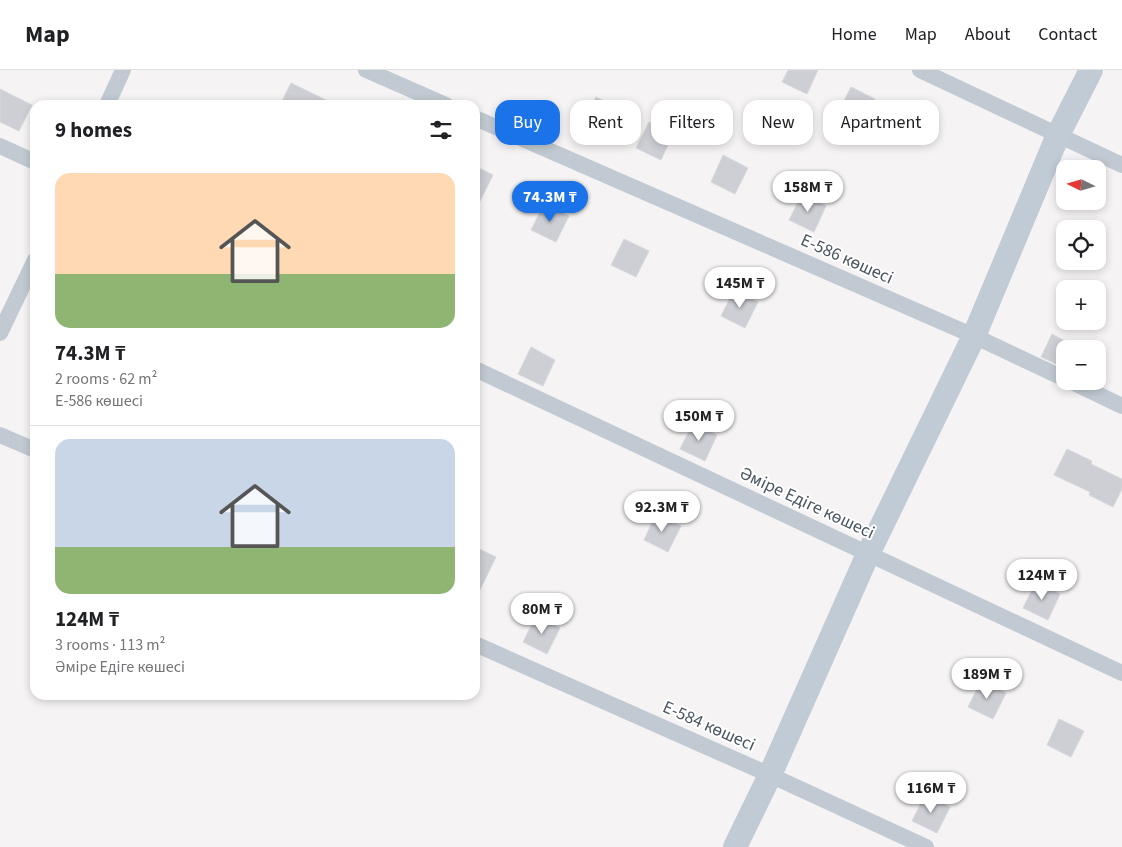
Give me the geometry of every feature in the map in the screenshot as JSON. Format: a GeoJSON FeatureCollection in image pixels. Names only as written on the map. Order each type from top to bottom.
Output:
{"type":"FeatureCollection","features":[{"type":"Feature","properties":{"kind":"street"},"geometry":{"type":"LineString","coordinates":[[110,100],[123,70]]}},
{"type":"Feature","properties":{"kind":"street"},"geometry":{"type":"LineString","coordinates":[[366,70],[435,100]]}},
{"type":"Feature","properties":{"kind":"street"},"geometry":{"type":"LineString","coordinates":[[920,70],[1122,165]]}},
{"type":"Feature","properties":{"kind":"street"},"geometry":{"type":"LineString","coordinates":[[735,847],[770,774],[868,554],[974,336],[1058,135],[1091,70]]}},
{"type":"Feature","properties":{"kind":"street","name":"Е-586 көшесі"},"geometry":{"type":"LineString","coordinates":[[480,120],[974,336],[1056,375]]}},
{"type":"Feature","properties":{"kind":"street"},"geometry":{"type":"LineString","coordinates":[[0,146],[30,160]]}},
{"type":"Feature","properties":{"kind":"street"},"geometry":{"type":"LineString","coordinates":[[0,333],[30,270]]}},
{"type":"Feature","properties":{"kind":"street","name":"Әміре Едіге көшесі"},"geometry":{"type":"LineString","coordinates":[[480,371],[1122,673]]}},
{"type":"Feature","properties":{"kind":"street"},"geometry":{"type":"LineString","coordinates":[[1089,390],[1122,406]]}},
{"type":"Feature","properties":{"kind":"street"},"geometry":{"type":"LineString","coordinates":[[0,435],[30,448]]}},
{"type":"Feature","properties":{"kind":"street","name":"Е-584 көшесі"},"geometry":{"type":"LineString","coordinates":[[480,646],[770,774],[926,847]]}},
{"type":"Feature","properties":{"kind":"building"},"geometry":{"type":"Polygon","coordinates":[[[788,70],[818,70],[807,94],[782,82],[788,70]]]}},
{"type":"Feature","properties":{"kind":"building"},"geometry":{"type":"Polygon","coordinates":[[[291,83],[326,100],[282,100],[291,83]]]}},
{"type":"Feature","properties":{"kind":"building"},"geometry":{"type":"Polygon","coordinates":[[[851,87],[875,99],[875,100],[844,100],[851,87]]]}},
{"type":"Feature","properties":{"kind":"building"},"geometry":{"type":"Polygon","coordinates":[[[0,89],[30,104],[30,109],[19,131],[0,122],[0,89]]]}},
{"type":"Feature","properties":{"kind":"building"},"geometry":{"type":"Polygon","coordinates":[[[649,122],[651,123],[651,145],[668,145],[661,160],[636,148],[638,145],[641,145],[641,138],[649,122]]]}},
{"type":"Feature","properties":{"kind":"building"},"geometry":{"type":"Polygon","coordinates":[[[723,155],[748,168],[735,194],[711,182],[723,155]]]}},
{"type":"Feature","properties":{"kind":"building"},"geometry":{"type":"Polygon","coordinates":[[[480,168],[493,175],[480,201],[480,168]]]}},
{"type":"Feature","properties":{"kind":"building"},"geometry":{"type":"Polygon","coordinates":[[[802,194],[826,206],[814,232],[789,220],[802,194]]]}},
{"type":"Feature","properties":{"kind":"building"},"geometry":{"type":"Polygon","coordinates":[[[544,204],[569,216],[556,242],[531,230],[544,204]]]}},
{"type":"Feature","properties":{"kind":"building"},"geometry":{"type":"Polygon","coordinates":[[[624,239],[649,251],[636,277],[611,265],[624,239]]]}},
{"type":"Feature","properties":{"kind":"building"},"geometry":{"type":"Polygon","coordinates":[[[734,290],[758,302],[745,328],[721,316],[734,290]]]}},
{"type":"Feature","properties":{"kind":"building"},"geometry":{"type":"Polygon","coordinates":[[[1052,334],[1063,340],[1056,340],[1056,364],[1041,357],[1052,334]]]}},
{"type":"Feature","properties":{"kind":"building"},"geometry":{"type":"Polygon","coordinates":[[[531,347],[555,360],[543,386],[518,374],[531,347]]]}},
{"type":"Feature","properties":{"kind":"building"},"geometry":{"type":"Polygon","coordinates":[[[693,423],[717,435],[705,461],[680,449],[693,423]]]}},
{"type":"Feature","properties":{"kind":"building"},"geometry":{"type":"Polygon","coordinates":[[[1067,449],[1092,461],[1091,464],[1122,479],[1122,489],[1113,507],[1089,495],[1090,492],[1054,475],[1067,449]]]}},
{"type":"Feature","properties":{"kind":"building"},"geometry":{"type":"Polygon","coordinates":[[[656,514],[681,526],[668,552],[644,540],[656,514]]]}},
{"type":"Feature","properties":{"kind":"building"},"geometry":{"type":"Polygon","coordinates":[[[480,549],[496,557],[480,590],[480,549]]]}},
{"type":"Feature","properties":{"kind":"building"},"geometry":{"type":"Polygon","coordinates":[[[1036,582],[1060,594],[1048,620],[1023,608],[1036,582]]]}},
{"type":"Feature","properties":{"kind":"building"},"geometry":{"type":"Polygon","coordinates":[[[536,616],[560,628],[547,654],[523,642],[536,616]]]}},
{"type":"Feature","properties":{"kind":"building"},"geometry":{"type":"Polygon","coordinates":[[[981,681],[1006,693],[993,719],[968,707],[981,681]]]}},
{"type":"Feature","properties":{"kind":"building"},"geometry":{"type":"Polygon","coordinates":[[[1059,719],[1084,731],[1071,757],[1047,745],[1059,719]]]}},
{"type":"Feature","properties":{"kind":"building"},"geometry":{"type":"Polygon","coordinates":[[[925,795],[950,807],[937,833],[912,821],[925,795]]]}}]}
